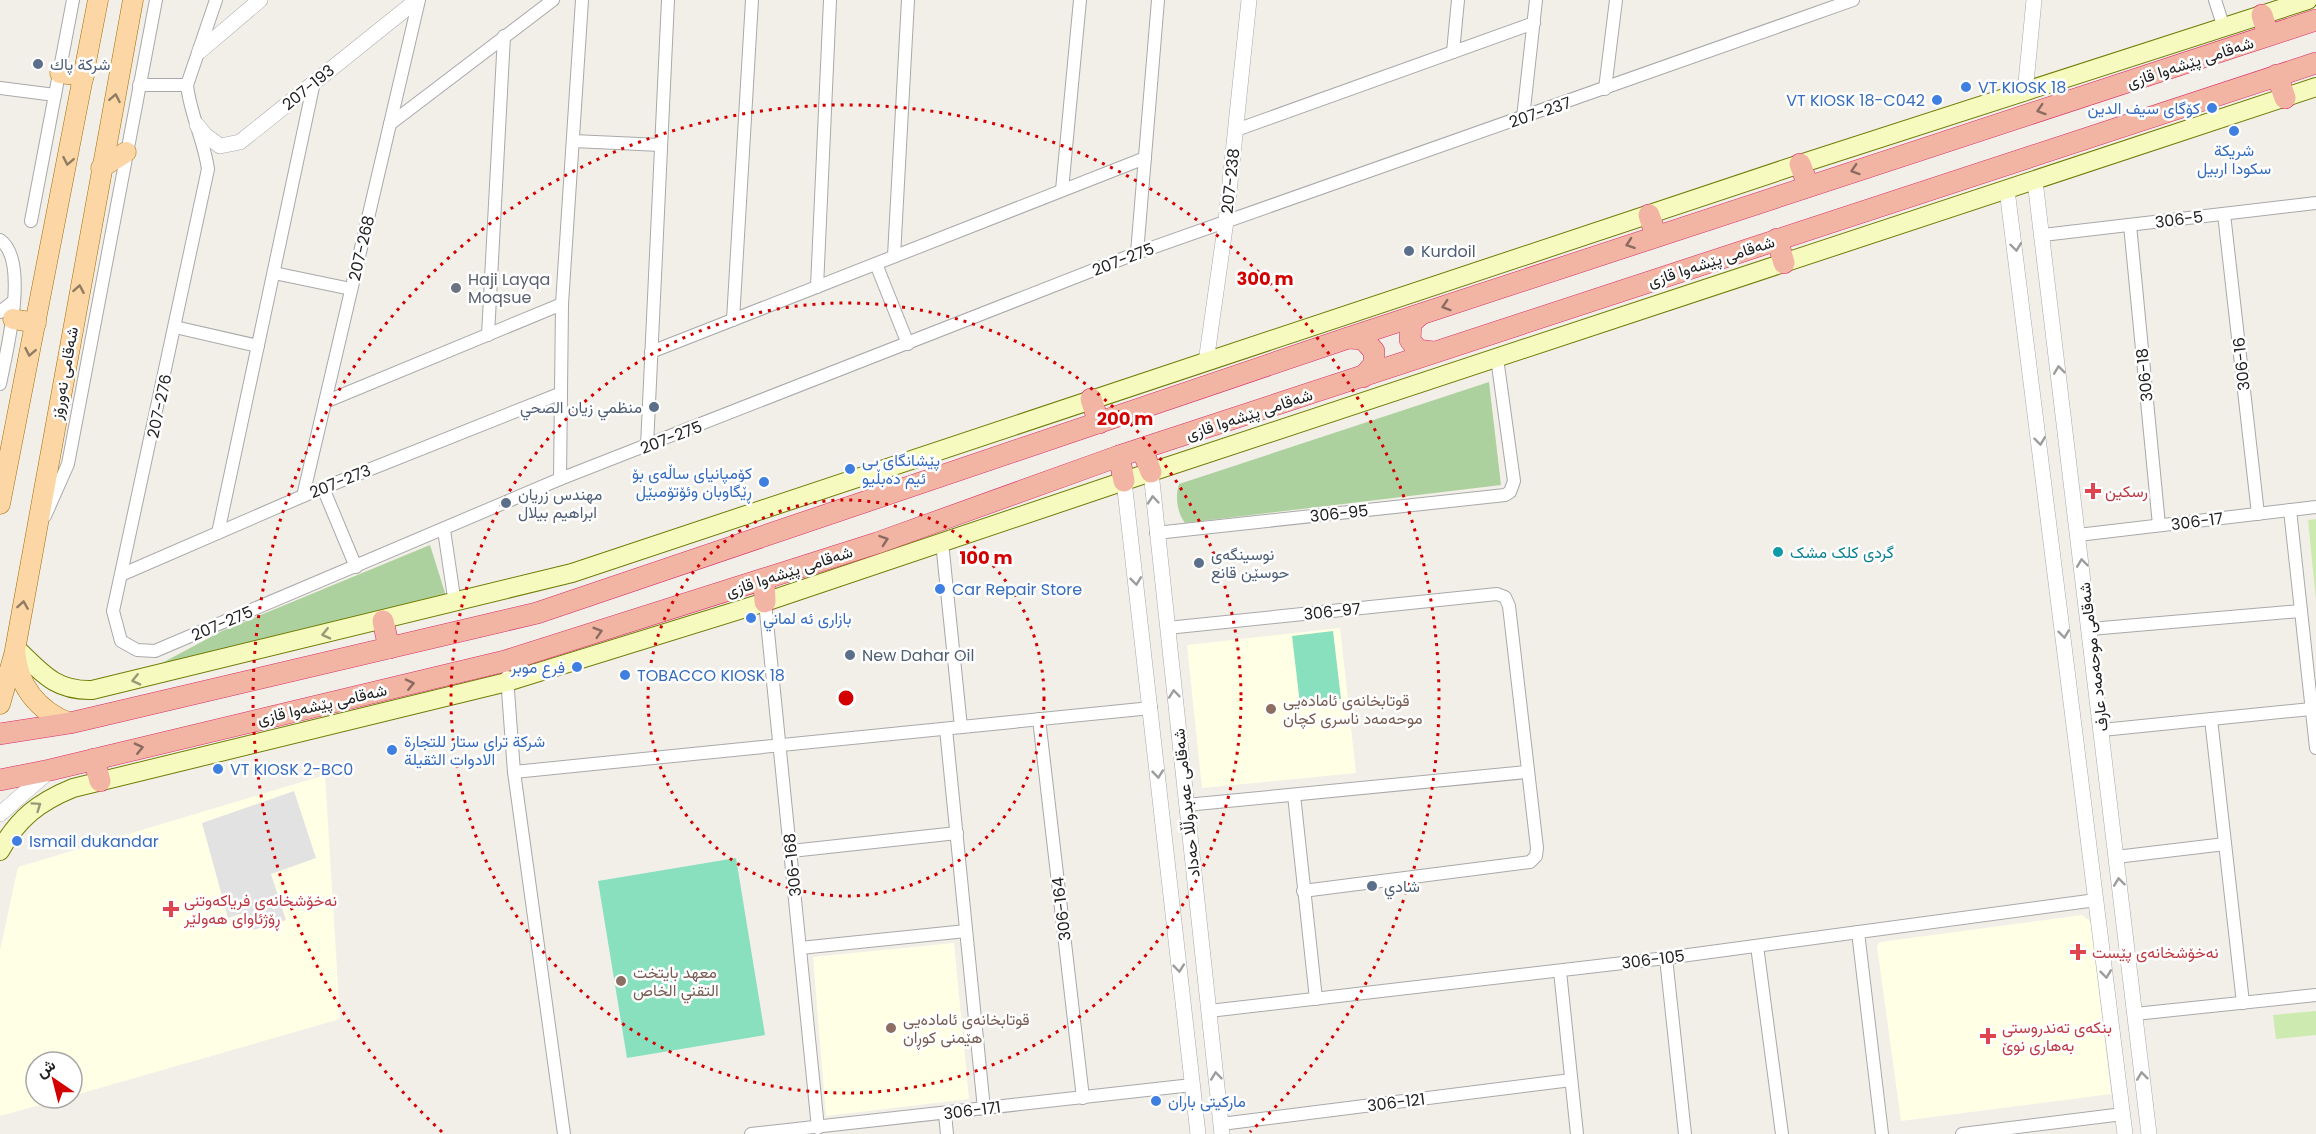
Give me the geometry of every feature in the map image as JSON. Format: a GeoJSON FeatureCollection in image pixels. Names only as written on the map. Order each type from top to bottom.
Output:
{"type":"FeatureCollection","features":[{"type":"Feature","properties":{"kind":"highway"},"geometry":{"type":"LineString","coordinates":[[2262,15],[2268,35]]}},
{"type":"Feature","properties":{"kind":"highway","name":"شەقامی پێشەوا قازی"},"geometry":{"type":"LineString","coordinates":[[0,734],[70,723],[537,613],[1348,338],[2316,20]]}},
{"type":"Feature","properties":{"kind":"highway","name":"شەقامی پێشەوا قازی"},"geometry":{"type":"LineString","coordinates":[[0,780],[505,661],[764,580],[1143,448],[2316,63]]}},
{"type":"Feature","properties":{"kind":"highway"},"geometry":{"type":"LineString","coordinates":[[2277,75],[2285,98]]}},
{"type":"Feature","properties":{"kind":"highway"},"geometry":{"type":"LineString","coordinates":[[1800,164],[1808,185]]}},
{"type":"Feature","properties":{"kind":"highway"},"geometry":{"type":"LineString","coordinates":[[1649,215],[1656,236]]}},
{"type":"Feature","properties":{"kind":"highway"},"geometry":{"type":"LineString","coordinates":[[1777,240],[1784,263]]}},
{"type":"Feature","properties":{"kind":"highway"},"geometry":{"type":"LineString","coordinates":[[1420,315],[1411,324],[1410,340],[1418,350],[1433,352]]}},
{"type":"Feature","properties":{"kind":"highway"},"geometry":{"type":"LineString","coordinates":[[1348,338],[1363,339],[1374,351],[1373,367],[1363,377]]}},
{"type":"Feature","properties":{"kind":"highway"},"geometry":{"type":"LineString","coordinates":[[1091,399],[1099,423]]}},
{"type":"Feature","properties":{"kind":"highway"},"geometry":{"type":"LineString","coordinates":[[1143,448],[1150,472]]}},
{"type":"Feature","properties":{"kind":"highway"},"geometry":{"type":"LineString","coordinates":[[1119,456],[1124,481]]}},
{"type":"Feature","properties":{"kind":"highway"},"geometry":{"type":"LineString","coordinates":[[764,580],[765,602]]}},
{"type":"Feature","properties":{"kind":"highway"},"geometry":{"type":"LineString","coordinates":[[383,621],[389,648]]}},
{"type":"Feature","properties":{"kind":"highway"},"geometry":{"type":"LineString","coordinates":[[94,759],[100,781]]}},
{"type":"Feature","properties":{"kind":"main road"},"geometry":{"type":"LineString","coordinates":[[0,504],[98,0]]}},
{"type":"Feature","properties":{"kind":"main road","name":"شەقامی نەورۆز"},"geometry":{"type":"LineString","coordinates":[[70,723],[46,711],[28,692],[20,676],[16,649],[35,533],[133,0]]}},
{"type":"Feature","properties":{"kind":"main road"},"geometry":{"type":"LineString","coordinates":[[0,704],[16,649],[58,685],[75,690],[92,690],[455,604],[572,573],[1800,164],[2308,0]]}},
{"type":"Feature","properties":{"kind":"main road"},"geometry":{"type":"LineString","coordinates":[[60,73],[84,76]]}},
{"type":"Feature","properties":{"kind":"main road"},"geometry":{"type":"LineString","coordinates":[[0,851],[20,820],[40,803],[73,788],[507,682],[765,602],[1150,472],[2316,87]]}},
{"type":"Feature","properties":{"kind":"main road"},"geometry":{"type":"LineString","coordinates":[[102,168],[126,152]]}},
{"type":"Feature","properties":{"kind":"main road"},"geometry":{"type":"LineString","coordinates":[[9,311],[36,323]]}},
{"type":"Feature","properties":{"kind":"street"},"geometry":{"type":"LineString","coordinates":[[31,221],[73,0]]}},
{"type":"Feature","properties":{"kind":"street"},"geometry":{"type":"LineString","coordinates":[[35,533],[53,501],[68,464],[156,0]]}},
{"type":"Feature","properties":{"kind":"street"},"geometry":{"type":"LineString","coordinates":[[196,125],[187,85],[216,0]]}},
{"type":"Feature","properties":{"kind":"street"},"geometry":{"type":"LineString","coordinates":[[200,51],[260,0]]}},
{"type":"Feature","properties":{"kind":"street","name":"207-193"},"geometry":{"type":"LineString","coordinates":[[196,125],[215,143],[233,145],[418,0]]}},
{"type":"Feature","properties":{"kind":"street","name":"207-268"},"geometry":{"type":"LineString","coordinates":[[303,496],[418,0]]}},
{"type":"Feature","properties":{"kind":"street"},"geometry":{"type":"LineString","coordinates":[[390,124],[553,0]]}},
{"type":"Feature","properties":{"kind":"street"},"geometry":{"type":"LineString","coordinates":[[560,479],[562,304],[582,0]]}},
{"type":"Feature","properties":{"kind":"street"},"geometry":{"type":"LineString","coordinates":[[647,446],[668,0]]}},
{"type":"Feature","properties":{"kind":"street"},"geometry":{"type":"LineString","coordinates":[[733,320],[752,0]]}},
{"type":"Feature","properties":{"kind":"street"},"geometry":{"type":"LineString","coordinates":[[817,287],[830,0]]}},
{"type":"Feature","properties":{"kind":"street"},"geometry":{"type":"LineString","coordinates":[[894,256],[908,0]]}},
{"type":"Feature","properties":{"kind":"street"},"geometry":{"type":"LineString","coordinates":[[1062,190],[1080,0]]}},
{"type":"Feature","properties":{"kind":"street"},"geometry":{"type":"LineString","coordinates":[[1137,253],[1158,0]]}},
{"type":"Feature","properties":{"kind":"street","name":"207-238"},"geometry":{"type":"LineString","coordinates":[[1206,362],[1226,221],[1249,0]]}},
{"type":"Feature","properties":{"kind":"street"},"geometry":{"type":"LineString","coordinates":[[1453,52],[1458,0]]}},
{"type":"Feature","properties":{"kind":"street"},"geometry":{"type":"LineString","coordinates":[[1523,118],[1536,0]]}},
{"type":"Feature","properties":{"kind":"street"},"geometry":{"type":"LineString","coordinates":[[1605,89],[1616,0]]}},
{"type":"Feature","properties":{"kind":"street","name":"207-237"},"geometry":{"type":"LineString","coordinates":[[1226,221],[1852,0]]}},
{"type":"Feature","properties":{"kind":"street"},"geometry":{"type":"LineString","coordinates":[[2025,93],[2034,0]]}},
{"type":"Feature","properties":{"kind":"street"},"geometry":{"type":"LineString","coordinates":[[2215,0],[2224,28]]}},
{"type":"Feature","properties":{"kind":"street"},"geometry":{"type":"LineString","coordinates":[[1236,130],[1534,23]]}},
{"type":"Feature","properties":{"kind":"street"},"geometry":{"type":"LineString","coordinates":[[488,335],[504,36]]}},
{"type":"Feature","properties":{"kind":"street"},"geometry":{"type":"LineString","coordinates":[[218,533],[314,82]]}},
{"type":"Feature","properties":{"kind":"street"},"geometry":{"type":"LineString","coordinates":[[139,85],[187,85]]}},
{"type":"Feature","properties":{"kind":"street"},"geometry":{"type":"LineString","coordinates":[[0,88],[55,95]]}},
{"type":"Feature","properties":{"kind":"street","name":"207-276"},"geometry":{"type":"LineString","coordinates":[[121,641],[113,611],[123,574],[208,169],[205,149],[196,125]]}},
{"type":"Feature","properties":{"kind":"street"},"geometry":{"type":"LineString","coordinates":[[573,141],[661,145]]}},
{"type":"Feature","properties":{"kind":"street"},"geometry":{"type":"LineString","coordinates":[[651,352],[1145,158]]}},
{"type":"Feature","properties":{"kind":"street","name":"شەقامی موحەمەد عارف"},"geometry":{"type":"LineString","coordinates":[[2035,180],[2149,1134]]}},
{"type":"Feature","properties":{"kind":"street","name":"شەقامی موحەمەد عارف"},"geometry":{"type":"LineString","coordinates":[[2007,190],[2013,222],[2125,1134]]}},
{"type":"Feature","properties":{"kind":"street","name":"306-5"},"geometry":{"type":"LineString","coordinates":[[2043,235],[2316,203]]}},
{"type":"Feature","properties":{"kind":"street"},"geometry":{"type":"LineString","coordinates":[[2013,222],[2015,211],[2024,204],[2033,206],[2041,217]]}},
{"type":"Feature","properties":{"kind":"street","name":"306-16"},"geometry":{"type":"LineString","coordinates":[[2224,214],[2258,514]]}},
{"type":"Feature","properties":{"kind":"street","name":"207-275"},"geometry":{"type":"LineString","coordinates":[[121,641],[137,650],[155,651],[560,479],[1137,253],[1226,221]]}},
{"type":"Feature","properties":{"kind":"street","name":"306-18"},"geometry":{"type":"LineString","coordinates":[[2130,225],[2159,525]]}},
{"type":"Feature","properties":{"kind":"street"},"geometry":{"type":"LineString","coordinates":[[0,240],[9,251],[6,260],[9,311],[0,384]]}},
{"type":"Feature","properties":{"kind":"street"},"geometry":{"type":"LineString","coordinates":[[876,264],[908,344]]}},
{"type":"Feature","properties":{"kind":"street"},"geometry":{"type":"LineString","coordinates":[[274,273],[351,289]]}},
{"type":"Feature","properties":{"kind":"street"},"geometry":{"type":"LineString","coordinates":[[325,402],[562,304]]}},
{"type":"Feature","properties":{"kind":"street"},"geometry":{"type":"LineString","coordinates":[[175,327],[258,346]]}},
{"type":"Feature","properties":{"kind":"street","name":"306-95"},"geometry":{"type":"LineString","coordinates":[[1156,533],[1498,496],[1510,492],[1514,481],[1497,358]]}},
{"type":"Feature","properties":{"kind":"street","name":"207-273"},"geometry":{"type":"LineString","coordinates":[[123,574],[303,496],[560,394]]}},
{"type":"Feature","properties":{"kind":"street","name":"شەقامی عەبدوڵڵا حەداد"},"geometry":{"type":"LineString","coordinates":[[1150,472],[1222,1129]]}},
{"type":"Feature","properties":{"kind":"street","name":"شەقامی عەبدوڵڵا حەداد"},"geometry":{"type":"LineString","coordinates":[[1124,481],[1198,1134]]}},
{"type":"Feature","properties":{"kind":"street"},"geometry":{"type":"LineString","coordinates":[[323,488],[356,567]]}},
{"type":"Feature","properties":{"kind":"street","name":"306-17"},"geometry":{"type":"LineString","coordinates":[[2078,535],[2316,507]]}},
{"type":"Feature","properties":{"kind":"street"},"geometry":{"type":"LineString","coordinates":[[2290,510],[2316,748]]}},
{"type":"Feature","properties":{"kind":"street"},"geometry":{"type":"LineString","coordinates":[[444,530],[455,604]]}},
{"type":"Feature","properties":{"kind":"street"},"geometry":{"type":"LineString","coordinates":[[942,542],[961,727]]}},
{"type":"Feature","properties":{"kind":"street","name":"306-97"},"geometry":{"type":"LineString","coordinates":[[1167,628],[1497,594],[1505,597],[1509,606],[1527,772]]}},
{"type":"Feature","properties":{"kind":"street","name":"306-168"},"geometry":{"type":"LineString","coordinates":[[765,602],[818,1128]]}},
{"type":"Feature","properties":{"kind":"street"},"geometry":{"type":"LineString","coordinates":[[2090,629],[2300,611]]}},
{"type":"Feature","properties":{"kind":"street"},"geometry":{"type":"LineString","coordinates":[[505,661],[514,772],[564,1134]]}},
{"type":"Feature","properties":{"kind":"street"},"geometry":{"type":"LineString","coordinates":[[514,772],[1151,708]]}},
{"type":"Feature","properties":{"kind":"street"},"geometry":{"type":"LineString","coordinates":[[2102,730],[2311,709]]}},
{"type":"Feature","properties":{"kind":"street","name":"306-164"},"geometry":{"type":"LineString","coordinates":[[1039,719],[1083,1098]]}},
{"type":"Feature","properties":{"kind":"street"},"geometry":{"type":"LineString","coordinates":[[2211,719],[2243,1003]]}},
{"type":"Feature","properties":{"kind":"street"},"geometry":{"type":"LineString","coordinates":[[946,729],[984,1109]]}},
{"type":"Feature","properties":{"kind":"street"},"geometry":{"type":"LineString","coordinates":[[0,814],[50,770]]}},
{"type":"Feature","properties":{"kind":"street"},"geometry":{"type":"LineString","coordinates":[[1186,805],[1527,772],[1537,848],[1536,856],[1530,862],[1303,891]]}},
{"type":"Feature","properties":{"kind":"street"},"geometry":{"type":"LineString","coordinates":[[1294,795],[1316,999]]}},
{"type":"Feature","properties":{"kind":"street"},"geometry":{"type":"LineString","coordinates":[[791,851],[957,834]]}},
{"type":"Feature","properties":{"kind":"street"},"geometry":{"type":"LineString","coordinates":[[2116,857],[2225,844]]}},
{"type":"Feature","properties":{"kind":"street","name":"306-105"},"geometry":{"type":"LineString","coordinates":[[1209,1011],[1666,958],[2096,900]]}},
{"type":"Feature","properties":{"kind":"street"},"geometry":{"type":"LineString","coordinates":[[800,948],[966,931]]}},
{"type":"Feature","properties":{"kind":"street"},"geometry":{"type":"LineString","coordinates":[[1858,932],[1882,1134]]}},
{"type":"Feature","properties":{"kind":"street"},"geometry":{"type":"LineString","coordinates":[[1757,945],[1782,1134]]}},
{"type":"Feature","properties":{"kind":"street"},"geometry":{"type":"LineString","coordinates":[[1666,958],[1685,1134]]}},
{"type":"Feature","properties":{"kind":"street"},"geometry":{"type":"LineString","coordinates":[[1560,971],[1577,1134]]}},
{"type":"Feature","properties":{"kind":"street"},"geometry":{"type":"LineString","coordinates":[[2135,1014],[2316,995]]}},
{"type":"Feature","properties":{"kind":"street","name":"306-121"},"geometry":{"type":"LineString","coordinates":[[1222,1129],[1571,1080]]}},
{"type":"Feature","properties":{"kind":"street","name":"306-171"},"geometry":{"type":"LineString","coordinates":[[751,1134],[1192,1086]]}},
{"type":"Feature","properties":{"kind":"street"},"geometry":{"type":"LineString","coordinates":[[945,1114],[946,1134]]}},
{"type":"Feature","properties":{"kind":"street"},"geometry":{"type":"LineString","coordinates":[[1962,1134],[2123,1114]]}},
{"type":"Feature","properties":{"kind":"shaded area","name":"قوتابخانەی ئامادەیی موحەمەد ناسری کچان"},"geometry":{"type":"Polygon","coordinates":[[[1340,628],[1356,773],[1202,788],[1187,645],[1340,628]]]}},
{"type":"Feature","properties":{"kind":"shaded area","name":"نەخۆشخانەی فریاکەوتنی ڕۆژئاوای هەولێر"},"geometry":{"type":"Polygon","coordinates":[[[325,775],[340,1019],[84,1093],[84,1050],[24,1050],[24,1109],[0,1116],[0,950],[18,867],[325,775]]]}},
{"type":"Feature","properties":{"kind":"shaded area"},"geometry":{"type":"Polygon","coordinates":[[[294,791],[316,858],[271,874],[286,920],[253,930],[247,912],[228,918],[202,823],[294,791]]]}},
{"type":"Feature","properties":{"kind":"shaded area"},"geometry":{"type":"Polygon","coordinates":[[[2082,915],[2091,922],[2111,1094],[1901,1121],[1877,946],[1880,942],[2082,915]]]}},
{"type":"Feature","properties":{"kind":"shaded area","name":"قوتابخانەی ئامادەیی هێمنی کوڕان"},"geometry":{"type":"Polygon","coordinates":[[[954,943],[969,1099],[826,1116],[813,957],[954,943]]]}},
{"type":"Feature","properties":{"kind":"green space"},"geometry":{"type":"Polygon","coordinates":[[[1489,382],[1501,485],[1185,523],[1180,514],[1177,499],[1179,484],[1489,382]]]}},
{"type":"Feature","properties":{"kind":"green space"},"geometry":{"type":"Polygon","coordinates":[[[2316,519],[2316,601],[2308,520],[2316,519]]]}},
{"type":"Feature","properties":{"kind":"green space"},"geometry":{"type":"Polygon","coordinates":[[[430,545],[446,596],[162,663],[222,631],[430,545]]]}},
{"type":"Feature","properties":{"kind":"green space"},"geometry":{"type":"Polygon","coordinates":[[[1333,631],[1341,699],[1300,704],[1292,636],[1333,631]]]}},
{"type":"Feature","properties":{"kind":"green space"},"geometry":{"type":"Polygon","coordinates":[[[736,858],[765,1035],[627,1058],[598,881],[736,858]]]}},
{"type":"Feature","properties":{"kind":"green space"},"geometry":{"type":"Polygon","coordinates":[[[2316,1011],[2316,1035],[2276,1039],[2273,1015],[2316,1011]]]}},
{"type":"Feature","properties":{"kind":"place","name":"شركة پاك"},"geometry":{"type":"Point","coordinates":[38,64]}},
{"type":"Feature","properties":{"kind":"place","name":"VT KIOSK 18"},"geometry":{"type":"Point","coordinates":[1966,87]}},
{"type":"Feature","properties":{"kind":"place","name":"VT KIOSK 18-C042"},"geometry":{"type":"Point","coordinates":[1937,100]}},
{"type":"Feature","properties":{"kind":"place","name":"کۆگای سیف الدین"},"geometry":{"type":"Point","coordinates":[2212,108]}},
{"type":"Feature","properties":{"kind":"place","name":"شريكة سكودا اربيل"},"geometry":{"type":"Point","coordinates":[2234,131]}},
{"type":"Feature","properties":{"kind":"place","name":"Kurdoil"},"geometry":{"type":"Point","coordinates":[1409,251]}},
{"type":"Feature","properties":{"kind":"place","name":"Haji Layqa Moqsue"},"geometry":{"type":"Point","coordinates":[456,288]}},
{"type":"Feature","properties":{"kind":"place","name":"منظمي زيان الصحي"},"geometry":{"type":"Point","coordinates":[654,407]}},
{"type":"Feature","properties":{"kind":"place","name":"پێشانگای بی ئیم دەبڵیو"},"geometry":{"type":"Point","coordinates":[850,469]}},
{"type":"Feature","properties":{"kind":"place","name":"کۆمپانیای ساڵەی بۆ ڕێگاوبان وئۆتۆمبێل"},"geometry":{"type":"Point","coordinates":[764,482]}},
{"type":"Feature","properties":{"kind":"place","name":"رسکین"},"geometry":{"type":"Point","coordinates":[2093,491]}},
{"type":"Feature","properties":{"kind":"place","name":"مهندس زريان ابراهيم بيلال"},"geometry":{"type":"Point","coordinates":[506,503]}},
{"type":"Feature","properties":{"kind":"place","name":"گردی کلک مشک"},"geometry":{"type":"Point","coordinates":[1778,552]}},
{"type":"Feature","properties":{"kind":"place","name":"نوسینگەی حوسێن قانع"},"geometry":{"type":"Point","coordinates":[1199,563]}},
{"type":"Feature","properties":{"kind":"place","name":"Car Repair Store"},"geometry":{"type":"Point","coordinates":[940,589]}},
{"type":"Feature","properties":{"kind":"place","name":"بازارى ئه لماني"},"geometry":{"type":"Point","coordinates":[751,618]}},
{"type":"Feature","properties":{"kind":"place","name":"New Dahar Oil"},"geometry":{"type":"Point","coordinates":[850,655]}},
{"type":"Feature","properties":{"kind":"place","name":"فرع موبر"},"geometry":{"type":"Point","coordinates":[577,667]}},
{"type":"Feature","properties":{"kind":"place","name":"TOBACCO KIOSK 18"},"geometry":{"type":"Point","coordinates":[625,675]}},
{"type":"Feature","properties":{"kind":"place","name":"قوتابخانەی ئامادەیی موحەمەد ناسری کچان"},"geometry":{"type":"Point","coordinates":[1271,709]}},
{"type":"Feature","properties":{"kind":"place","name":"شركة ترای ستار للتجارة الادوات الثقيلة"},"geometry":{"type":"Point","coordinates":[392,750]}},
{"type":"Feature","properties":{"kind":"place","name":"VT KIOSK 2-BC0"},"geometry":{"type":"Point","coordinates":[218,769]}},
{"type":"Feature","properties":{"kind":"place","name":"Ismail dukandar"},"geometry":{"type":"Point","coordinates":[17,841]}},
{"type":"Feature","properties":{"kind":"place","name":"شادي"},"geometry":{"type":"Point","coordinates":[1372,886]}},
{"type":"Feature","properties":{"kind":"place","name":"نەخۆشخانەی فریاکەوتنی ڕۆژئاوای هەولێر"},"geometry":{"type":"Point","coordinates":[171,909]}},
{"type":"Feature","properties":{"kind":"place","name":"نەخۆشخانەی پێست"},"geometry":{"type":"Point","coordinates":[2078,952]}},
{"type":"Feature","properties":{"kind":"place","name":"معهد بايتخت التقني الخاص"},"geometry":{"type":"Point","coordinates":[621,981]}},
{"type":"Feature","properties":{"kind":"place","name":"قوتابخانەی ئامادەیی هێمنی کوڕان"},"geometry":{"type":"Point","coordinates":[891,1028]}},
{"type":"Feature","properties":{"kind":"place","name":"بنکەی تەندروستی بەهاری نوێ"},"geometry":{"type":"Point","coordinates":[1988,1036]}},
{"type":"Feature","properties":{"kind":"place","name":"ماركيتى باران"},"geometry":{"type":"Point","coordinates":[1156,1101]}}]}
